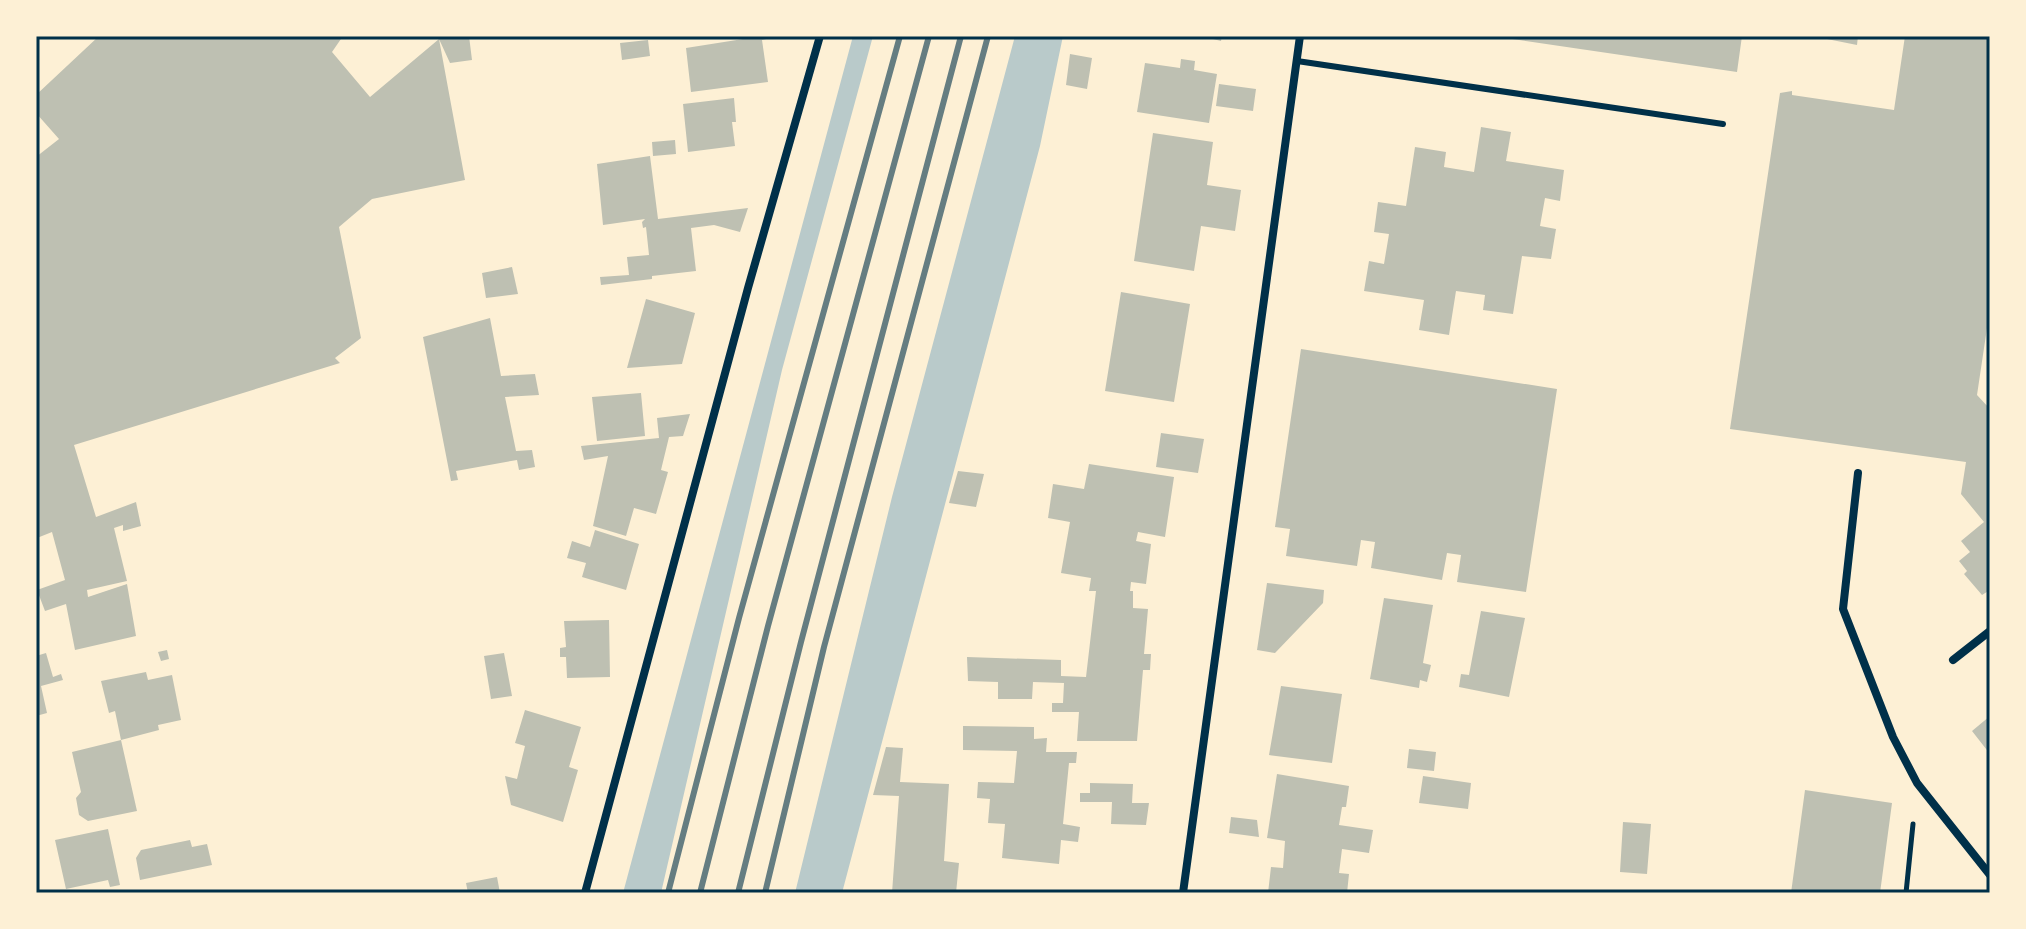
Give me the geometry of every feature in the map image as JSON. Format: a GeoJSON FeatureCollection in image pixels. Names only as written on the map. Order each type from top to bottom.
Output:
{"type":"FeatureCollection","features":[{"type":"Feature","properties":{"kind":"street"},"geometry":{"type":"LineString","coordinates":[[585,893],[748,288],[820,36]]}},
{"type":"Feature","properties":{"kind":"street"},"geometry":{"type":"LineString","coordinates":[[1183,893],[1300,36]]}},
{"type":"Feature","properties":{"kind":"street"},"geometry":{"type":"LineString","coordinates":[[1858,473],[1843,609],[1893,737],[1917,783],[1990,875]]}},
{"type":"Feature","properties":{"kind":"street"},"geometry":{"type":"LineString","coordinates":[[1953,660],[1990,631]]}},
{"type":"Feature","properties":{"kind":"lane"},"geometry":{"type":"LineString","coordinates":[[1297,61],[1723,124]]}},
{"type":"Feature","properties":{"kind":"path"},"geometry":{"type":"LineString","coordinates":[[1906,893],[1917,783]]}},
{"type":"Feature","properties":{"kind":"shaded area"},"geometry":{"type":"Polygon","coordinates":[[[853,36],[873,36],[782,370],[661,893],[623,893],[853,36]]]}},
{"type":"Feature","properties":{"kind":"shaded area"},"geometry":{"type":"Polygon","coordinates":[[[1015,36],[1063,36],[1040,146],[842,893],[795,893],[892,497],[1015,36]]]}},
{"type":"Feature","properties":{"kind":"building"},"geometry":{"type":"Polygon","coordinates":[[[99,36],[343,36],[332,52],[370,97],[439,39],[465,180],[372,199],[339,227],[361,338],[335,358],[340,363],[74,445],[96,517],[136,502],[141,526],[123,531],[123,525],[114,528],[127,581],[87,590],[88,597],[127,584],[136,636],[75,650],[66,604],[45,611],[37,590],[65,580],[52,532],[36,536],[36,157],[59,139],[36,113],[36,95],[99,36]]]}},
{"type":"Feature","properties":{"kind":"building"},"geometry":{"type":"Polygon","coordinates":[[[438,36],[469,36],[472,60],[450,63],[438,36]]]}},
{"type":"Feature","properties":{"kind":"building"},"geometry":{"type":"Polygon","coordinates":[[[779,36],[762,40],[768,82],[691,92],[686,48],[779,36]]]}},
{"type":"Feature","properties":{"kind":"building"},"geometry":{"type":"Polygon","coordinates":[[[1201,36],[1222,36],[1221,41],[1201,36]]]}},
{"type":"Feature","properties":{"kind":"building"},"geometry":{"type":"Polygon","coordinates":[[[1492,36],[1742,36],[1737,72],[1492,36]]]}},
{"type":"Feature","properties":{"kind":"building"},"geometry":{"type":"Polygon","coordinates":[[[1812,36],[1858,36],[1857,45],[1812,36]]]}},
{"type":"Feature","properties":{"kind":"building"},"geometry":{"type":"Polygon","coordinates":[[[1905,36],[1990,36],[1990,308],[1977,395],[1990,409],[1990,590],[1982,595],[1964,574],[1967,571],[1959,561],[1970,552],[1961,541],[1984,522],[1961,494],[1966,462],[1730,429],[1780,93],[1792,91],[1792,95],[1894,110],[1905,36]]]}},
{"type":"Feature","properties":{"kind":"building"},"geometry":{"type":"Polygon","coordinates":[[[648,40],[650,56],[622,60],[620,43],[648,40]]]}},
{"type":"Feature","properties":{"kind":"building"},"geometry":{"type":"Polygon","coordinates":[[[1070,54],[1092,58],[1087,89],[1066,85],[1070,54]]]}},
{"type":"Feature","properties":{"kind":"building"},"geometry":{"type":"Polygon","coordinates":[[[1181,59],[1195,61],[1194,70],[1217,74],[1209,123],[1137,112],[1145,63],[1180,68],[1181,59]]]}},
{"type":"Feature","properties":{"kind":"building"},"geometry":{"type":"Polygon","coordinates":[[[1219,84],[1256,89],[1253,111],[1216,106],[1219,84]]]}},
{"type":"Feature","properties":{"kind":"building"},"geometry":{"type":"Polygon","coordinates":[[[734,98],[736,122],[732,122],[735,146],[688,152],[683,104],[734,98]]]}},
{"type":"Feature","properties":{"kind":"building"},"geometry":{"type":"Polygon","coordinates":[[[1481,127],[1511,132],[1506,161],[1564,170],[1560,201],[1545,198],[1540,226],[1556,229],[1551,259],[1522,256],[1513,314],[1483,310],[1485,295],[1456,291],[1449,335],[1419,330],[1424,300],[1364,291],[1369,261],[1384,264],[1389,234],[1374,232],[1378,202],[1406,206],[1415,147],[1446,152],[1444,167],[1474,172],[1481,127]]]}},
{"type":"Feature","properties":{"kind":"building"},"geometry":{"type":"Polygon","coordinates":[[[1153,133],[1213,142],[1207,185],[1241,190],[1235,231],[1201,226],[1194,271],[1134,261],[1153,133]]]}},
{"type":"Feature","properties":{"kind":"building"},"geometry":{"type":"Polygon","coordinates":[[[675,140],[676,154],[653,156],[652,142],[675,140]]]}},
{"type":"Feature","properties":{"kind":"building"},"geometry":{"type":"Polygon","coordinates":[[[650,156],[658,219],[748,208],[740,232],[714,225],[691,228],[696,271],[601,285],[600,277],[629,275],[627,257],[649,255],[646,227],[643,228],[642,222],[645,219],[603,225],[597,164],[650,156]]]}},
{"type":"Feature","properties":{"kind":"building"},"geometry":{"type":"Polygon","coordinates":[[[512,267],[518,294],[486,298],[482,273],[512,267]]]}},
{"type":"Feature","properties":{"kind":"building"},"geometry":{"type":"Polygon","coordinates":[[[1121,292],[1190,304],[1174,402],[1105,391],[1121,292]]]}},
{"type":"Feature","properties":{"kind":"building"},"geometry":{"type":"Polygon","coordinates":[[[646,299],[695,313],[682,364],[627,368],[646,299]]]}},
{"type":"Feature","properties":{"kind":"building"},"geometry":{"type":"Polygon","coordinates":[[[490,318],[501,376],[535,374],[539,395],[505,397],[516,451],[532,450],[535,467],[519,470],[517,460],[456,471],[458,480],[451,481],[423,337],[490,318]]]}},
{"type":"Feature","properties":{"kind":"building"},"geometry":{"type":"Polygon","coordinates":[[[1301,349],[1557,389],[1526,592],[1457,582],[1461,555],[1447,553],[1442,580],[1371,568],[1375,542],[1361,540],[1357,566],[1286,556],[1290,529],[1275,527],[1301,349]]]}},
{"type":"Feature","properties":{"kind":"building"},"geometry":{"type":"Polygon","coordinates":[[[641,393],[645,436],[597,441],[592,397],[641,393]]]}},
{"type":"Feature","properties":{"kind":"building"},"geometry":{"type":"Polygon","coordinates":[[[690,414],[683,436],[669,437],[661,470],[668,472],[656,514],[634,508],[626,536],[593,526],[608,456],[584,460],[581,446],[659,438],[657,418],[690,414]]]}},
{"type":"Feature","properties":{"kind":"building"},"geometry":{"type":"Polygon","coordinates":[[[1161,433],[1204,439],[1198,473],[1156,467],[1161,433]]]}},
{"type":"Feature","properties":{"kind":"building"},"geometry":{"type":"Polygon","coordinates":[[[1089,464],[1174,477],[1165,537],[1138,532],[1136,541],[1151,544],[1146,584],[1131,582],[1130,591],[1133,591],[1133,608],[1148,609],[1144,654],[1151,654],[1150,670],[1143,670],[1137,741],[1077,741],[1079,712],[1052,712],[1052,703],[1063,703],[1064,683],[1033,682],[1032,699],[998,699],[998,682],[968,681],[967,657],[1061,660],[1061,676],[1086,677],[1096,591],[1089,591],[1091,578],[1061,573],[1070,522],[1048,518],[1053,484],[1084,489],[1089,464]]]}},
{"type":"Feature","properties":{"kind":"building"},"geometry":{"type":"Polygon","coordinates":[[[958,471],[984,474],[976,507],[949,503],[958,471]]]}},
{"type":"Feature","properties":{"kind":"building"},"geometry":{"type":"Polygon","coordinates":[[[595,530],[639,544],[626,590],[582,577],[586,563],[567,558],[572,541],[590,547],[595,530]]]}},
{"type":"Feature","properties":{"kind":"building"},"geometry":{"type":"Polygon","coordinates":[[[1267,583],[1324,590],[1323,603],[1275,653],[1257,650],[1267,583]]]}},
{"type":"Feature","properties":{"kind":"building"},"geometry":{"type":"Polygon","coordinates":[[[1384,598],[1433,605],[1423,663],[1431,665],[1427,682],[1420,680],[1419,688],[1370,679],[1384,598]]]}},
{"type":"Feature","properties":{"kind":"building"},"geometry":{"type":"Polygon","coordinates":[[[1481,611],[1525,618],[1509,697],[1459,687],[1461,674],[1469,675],[1481,611]]]}},
{"type":"Feature","properties":{"kind":"building"},"geometry":{"type":"Polygon","coordinates":[[[609,620],[610,677],[567,678],[566,657],[560,657],[560,648],[566,647],[564,621],[609,620]]]}},
{"type":"Feature","properties":{"kind":"building"},"geometry":{"type":"Polygon","coordinates":[[[167,650],[169,659],[161,661],[158,652],[167,650]]]}},
{"type":"Feature","properties":{"kind":"building"},"geometry":{"type":"Polygon","coordinates":[[[46,653],[53,677],[61,674],[63,680],[41,686],[47,713],[36,716],[36,656],[46,653]]]}},
{"type":"Feature","properties":{"kind":"building"},"geometry":{"type":"Polygon","coordinates":[[[504,653],[512,696],[491,699],[484,656],[504,653]]]}},
{"type":"Feature","properties":{"kind":"building"},"geometry":{"type":"Polygon","coordinates":[[[146,672],[148,680],[172,675],[181,720],[158,725],[159,730],[121,740],[115,711],[109,713],[101,681],[146,672]]]}},
{"type":"Feature","properties":{"kind":"building"},"geometry":{"type":"Polygon","coordinates":[[[1281,686],[1342,694],[1332,763],[1269,755],[1281,686]]]}},
{"type":"Feature","properties":{"kind":"building"},"geometry":{"type":"Polygon","coordinates":[[[525,710],[581,727],[569,767],[578,770],[563,822],[511,805],[505,776],[517,779],[525,746],[515,743],[525,710]]]}},
{"type":"Feature","properties":{"kind":"building"},"geometry":{"type":"Polygon","coordinates":[[[1990,716],[1990,754],[1972,731],[1990,716]]]}},
{"type":"Feature","properties":{"kind":"building"},"geometry":{"type":"Polygon","coordinates":[[[963,726],[1034,727],[1034,739],[1047,738],[1046,752],[1077,752],[1076,763],[1069,763],[1063,824],[1080,827],[1078,842],[1061,840],[1059,864],[1002,858],[1005,824],[988,823],[990,799],[977,798],[978,782],[1014,783],[1017,751],[963,750],[963,726]]]}},
{"type":"Feature","properties":{"kind":"building"},"geometry":{"type":"Polygon","coordinates":[[[121,740],[137,811],[88,821],[79,815],[76,798],[81,792],[72,752],[121,740]]]}},
{"type":"Feature","properties":{"kind":"building"},"geometry":{"type":"Polygon","coordinates":[[[886,747],[903,748],[900,782],[949,784],[944,861],[959,863],[956,893],[892,893],[899,796],[873,795],[886,747]]]}},
{"type":"Feature","properties":{"kind":"building"},"geometry":{"type":"Polygon","coordinates":[[[1409,749],[1436,752],[1434,771],[1407,768],[1409,749]]]}},
{"type":"Feature","properties":{"kind":"building"},"geometry":{"type":"Polygon","coordinates":[[[1277,774],[1349,786],[1339,825],[1373,830],[1369,853],[1342,849],[1339,873],[1349,874],[1347,893],[1268,893],[1271,867],[1283,868],[1285,841],[1267,838],[1277,774]]]}},
{"type":"Feature","properties":{"kind":"building"},"geometry":{"type":"Polygon","coordinates":[[[1423,776],[1471,783],[1468,809],[1419,803],[1423,776]]]}},
{"type":"Feature","properties":{"kind":"building"},"geometry":{"type":"Polygon","coordinates":[[[1090,783],[1133,784],[1132,803],[1149,803],[1146,825],[1111,824],[1112,802],[1080,802],[1080,793],[1090,793],[1090,783]]]}},
{"type":"Feature","properties":{"kind":"building"},"geometry":{"type":"Polygon","coordinates":[[[1805,790],[1892,803],[1880,893],[1791,893],[1805,790]]]}},
{"type":"Feature","properties":{"kind":"building"},"geometry":{"type":"Polygon","coordinates":[[[1231,817],[1257,820],[1259,837],[1229,833],[1231,817]]]}},
{"type":"Feature","properties":{"kind":"building"},"geometry":{"type":"Polygon","coordinates":[[[1623,822],[1651,824],[1647,874],[1620,872],[1623,822]]]}},
{"type":"Feature","properties":{"kind":"building"},"geometry":{"type":"Polygon","coordinates":[[[108,829],[120,885],[110,887],[108,880],[66,889],[55,840],[108,829]]]}},
{"type":"Feature","properties":{"kind":"building"},"geometry":{"type":"Polygon","coordinates":[[[190,840],[192,847],[207,844],[212,865],[140,880],[136,858],[141,850],[190,840]]]}},
{"type":"Feature","properties":{"kind":"building"},"geometry":{"type":"Polygon","coordinates":[[[497,877],[500,893],[468,893],[466,883],[497,877]]]}},
{"type":"Feature","properties":{"kind":"railway"},"geometry":{"type":"LineString","coordinates":[[668,893],[739,618],[900,36]]}},
{"type":"Feature","properties":{"kind":"railway"},"geometry":{"type":"LineString","coordinates":[[700,893],[768,626],[929,36]]}},
{"type":"Feature","properties":{"kind":"railway"},"geometry":{"type":"LineString","coordinates":[[738,893],[961,36]]}},
{"type":"Feature","properties":{"kind":"railway"},"geometry":{"type":"LineString","coordinates":[[765,893],[824,647],[988,36]]}}]}
